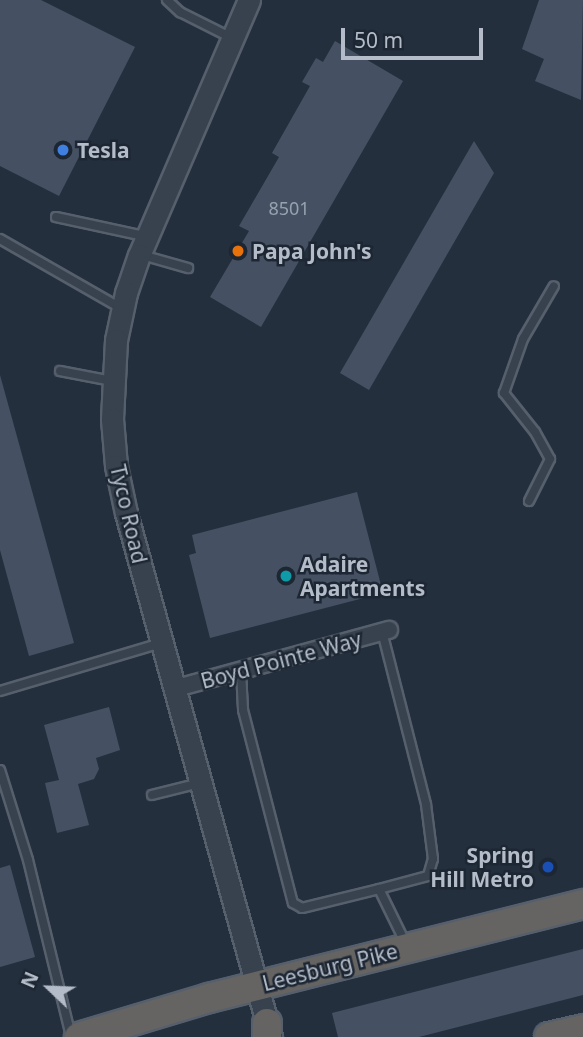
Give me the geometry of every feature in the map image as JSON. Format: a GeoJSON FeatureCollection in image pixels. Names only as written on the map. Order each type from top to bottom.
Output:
{"type":"FeatureCollection","features":[{"type":"Feature","properties":{"kind":"highway","name":"Leesburg Pike"},"geometry":{"type":"LineString","coordinates":[[79,1037],[256,986],[583,904]]}},
{"type":"Feature","properties":{"kind":"street","name":"Tyco Road"},"geometry":{"type":"LineString","coordinates":[[249,0],[143,245],[123,309],[112,381],[116,466],[173,689],[268,1032]]}},
{"type":"Feature","properties":{"kind":"street","name":"Boyd Pointe Way"},"geometry":{"type":"LineString","coordinates":[[173,689],[385,631]]}},
{"type":"Feature","properties":{"kind":"lane"},"geometry":{"type":"LineString","coordinates":[[167,0],[180,12],[232,38]]}},
{"type":"Feature","properties":{"kind":"lane"},"geometry":{"type":"LineString","coordinates":[[56,217],[143,245],[188,268]]}},
{"type":"Feature","properties":{"kind":"lane"},"geometry":{"type":"LineString","coordinates":[[0,239],[123,309]]}},
{"type":"Feature","properties":{"kind":"lane"},"geometry":{"type":"LineString","coordinates":[[529,501],[550,459],[536,432],[503,393],[523,339],[554,286]]}},
{"type":"Feature","properties":{"kind":"lane"},"geometry":{"type":"LineString","coordinates":[[60,371],[112,381]]}},
{"type":"Feature","properties":{"kind":"lane"},"geometry":{"type":"LineString","coordinates":[[241,671],[243,710],[293,903],[302,908],[428,876],[431,872],[426,804],[385,631]]}},
{"type":"Feature","properties":{"kind":"lane"},"geometry":{"type":"LineString","coordinates":[[0,691],[161,643]]}},
{"type":"Feature","properties":{"kind":"lane"},"geometry":{"type":"LineString","coordinates":[[0,770],[28,860],[54,977],[71,1037]]}},
{"type":"Feature","properties":{"kind":"lane"},"geometry":{"type":"LineString","coordinates":[[152,794],[200,783]]}},
{"type":"Feature","properties":{"kind":"lane"},"geometry":{"type":"LineString","coordinates":[[379,889],[408,947]]}},
{"type":"Feature","properties":{"kind":"building"},"geometry":{"type":"Polygon","coordinates":[[[0,0],[41,0],[135,47],[59,196],[0,166],[0,0]]]}},
{"type":"Feature","properties":{"kind":"building"},"geometry":{"type":"Polygon","coordinates":[[[539,0],[583,0],[581,100],[535,81],[544,59],[522,49],[539,0]]]}},
{"type":"Feature","properties":{"kind":"building"},"geometry":{"type":"Polygon","coordinates":[[[335,41],[403,81],[261,327],[210,297],[249,231],[239,226],[279,157],[272,153],[310,86],[302,82],[316,58],[323,62],[335,41]]]}},
{"type":"Feature","properties":{"kind":"building"},"geometry":{"type":"Polygon","coordinates":[[[474,141],[494,173],[369,390],[340,373],[474,141]]]}},
{"type":"Feature","properties":{"kind":"building"},"geometry":{"type":"Polygon","coordinates":[[[0,375],[74,643],[29,656],[0,550],[0,375]]]}},
{"type":"Feature","properties":{"kind":"building","name":"Adaire Apartments"},"geometry":{"type":"Polygon","coordinates":[[[357,492],[383,593],[210,638],[189,555],[196,553],[192,535],[357,492]]]}},
{"type":"Feature","properties":{"kind":"building"},"geometry":{"type":"Polygon","coordinates":[[[109,707],[120,750],[96,758],[99,769],[94,779],[78,784],[89,825],[57,833],[45,783],[59,780],[44,725],[109,707]]]}},
{"type":"Feature","properties":{"kind":"building"},"geometry":{"type":"Polygon","coordinates":[[[10,865],[35,957],[0,967],[0,868],[10,865]]]}},
{"type":"Feature","properties":{"kind":"building"},"geometry":{"type":"Polygon","coordinates":[[[583,949],[583,995],[419,1037],[338,1037],[332,1013],[583,949]]]}},
{"type":"Feature","properties":{"kind":"place","name":"Tesla"},"geometry":{"type":"Point","coordinates":[63,150]}},
{"type":"Feature","properties":{"kind":"place","name":"Papa John's"},"geometry":{"type":"Point","coordinates":[238,251]}},
{"type":"Feature","properties":{"kind":"place","name":"Adaire Apartments"},"geometry":{"type":"Point","coordinates":[286,576]}},
{"type":"Feature","properties":{"kind":"place","name":"Spring Hill Metro"},"geometry":{"type":"Point","coordinates":[548,867]}}]}
